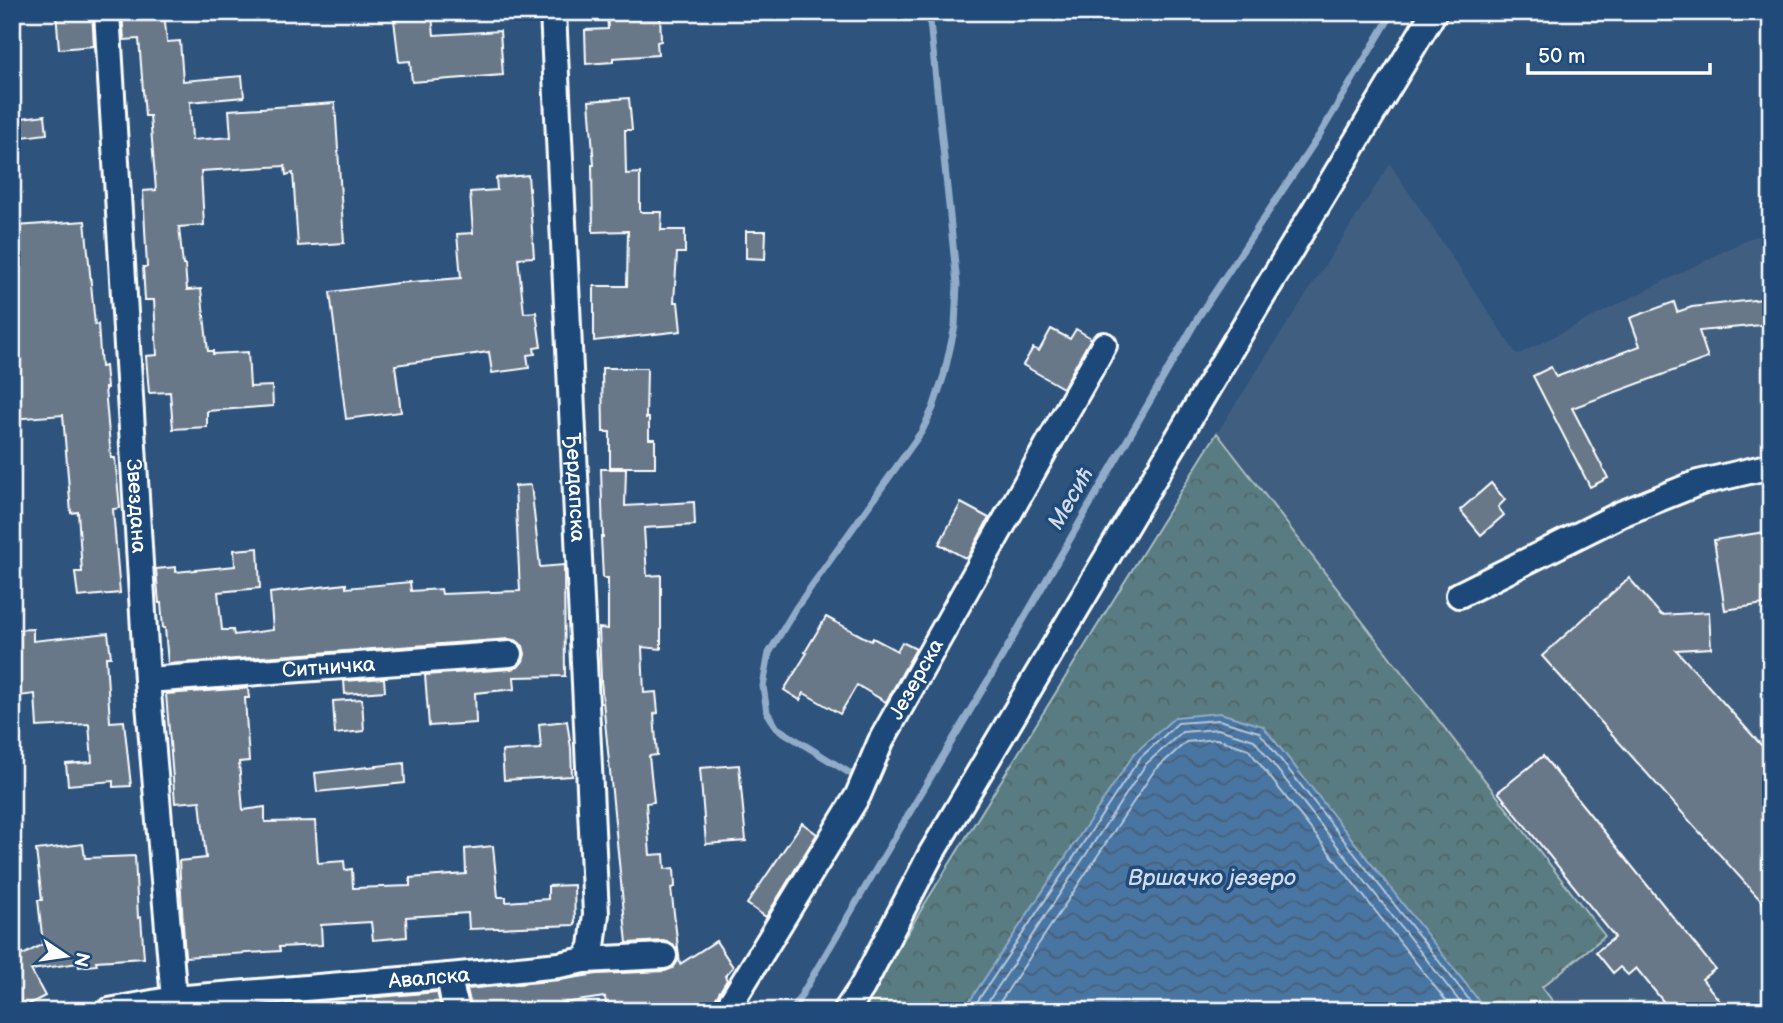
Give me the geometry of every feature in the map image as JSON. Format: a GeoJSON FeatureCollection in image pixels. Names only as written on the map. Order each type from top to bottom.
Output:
{"type":"FeatureCollection","features":[{"type":"Feature","properties":{"kind":"street","name":"Звездана"},"geometry":{"type":"LineString","coordinates":[[107,12],[147,680],[174,999]]}},
{"type":"Feature","properties":{"kind":"street","name":"Ђердапска"},"geometry":{"type":"LineString","coordinates":[[553,12],[596,914],[592,947],[584,960]]}},
{"type":"Feature","properties":{"kind":"street"},"geometry":{"type":"LineString","coordinates":[[846,1011],[862,987],[945,830],[1434,12]]}},
{"type":"Feature","properties":{"kind":"street","name":"Језерска"},"geometry":{"type":"LineString","coordinates":[[726,1011],[858,795],[881,741],[1104,345]]}},
{"type":"Feature","properties":{"kind":"street"},"geometry":{"type":"LineString","coordinates":[[1459,595],[1622,514],[1698,483],[1771,466]]}},
{"type":"Feature","properties":{"kind":"street","name":"Ситничка"},"geometry":{"type":"LineString","coordinates":[[147,680],[510,654]]}},
{"type":"Feature","properties":{"kind":"street","name":"Авалска"},"geometry":{"type":"LineString","coordinates":[[109,1011],[174,999],[236,1002],[584,960],[664,956]]}},
{"type":"Feature","properties":{"kind":"street"},"geometry":{"type":"LineString","coordinates":[[449,976],[458,1011]]}},
{"type":"Feature","properties":{"kind":"shaded area"},"geometry":{"type":"Polygon","coordinates":[[[1390,164],[1517,355],[1748,239],[1771,231],[1771,1011],[1560,1011],[1542,987],[1605,936],[1217,433],[1390,164]]]}},
{"type":"Feature","properties":{"kind":"green space"},"geometry":{"type":"Polygon","coordinates":[[[1217,433],[1605,936],[1542,987],[1560,1011],[862,1011],[924,905],[1217,433]]]}},
{"type":"Feature","properties":{"kind":"water","name":"Вршачко језеро"},"geometry":{"type":"Polygon","coordinates":[[[1220,713],[1263,726],[1487,1011],[963,1011],[1134,754],[1175,717],[1220,713]]]}},
{"type":"Feature","properties":{"kind":"building"},"geometry":{"type":"Polygon","coordinates":[[[56,12],[92,12],[94,46],[59,49],[56,12]]]}},
{"type":"Feature","properties":{"kind":"building"},"geometry":{"type":"Polygon","coordinates":[[[122,12],[164,12],[167,42],[180,41],[183,81],[242,76],[244,97],[190,102],[192,140],[231,137],[229,110],[335,103],[344,243],[298,246],[293,173],[286,175],[285,166],[201,171],[204,225],[179,227],[187,290],[201,289],[208,351],[213,351],[213,354],[248,352],[250,387],[272,386],[273,406],[207,411],[207,427],[173,429],[170,392],[149,393],[146,356],[157,355],[154,300],[145,300],[143,267],[147,267],[143,191],[156,190],[150,116],[145,116],[139,39],[124,40],[122,12]]]}},
{"type":"Feature","properties":{"kind":"building"},"geometry":{"type":"Polygon","coordinates":[[[607,12],[660,12],[661,41],[657,42],[658,55],[613,58],[613,62],[586,64],[585,30],[608,29],[607,12]]]}},
{"type":"Feature","properties":{"kind":"building"},"geometry":{"type":"Polygon","coordinates":[[[432,16],[434,35],[500,31],[503,75],[412,82],[410,61],[399,62],[394,20],[432,16]]]}},
{"type":"Feature","properties":{"kind":"building"},"geometry":{"type":"Polygon","coordinates":[[[629,98],[632,130],[625,130],[626,174],[640,173],[640,212],[662,212],[661,230],[685,230],[685,253],[677,253],[674,302],[678,302],[681,331],[594,341],[594,286],[627,286],[628,231],[593,232],[594,165],[589,101],[629,98]]]}},
{"type":"Feature","properties":{"kind":"building"},"geometry":{"type":"Polygon","coordinates":[[[45,115],[47,134],[23,137],[21,118],[45,115]]]}},
{"type":"Feature","properties":{"kind":"building"},"geometry":{"type":"Polygon","coordinates":[[[528,175],[534,257],[518,258],[524,313],[536,312],[541,347],[534,348],[535,354],[527,355],[529,368],[492,373],[489,352],[395,365],[401,412],[346,419],[330,292],[461,278],[457,234],[473,233],[470,192],[497,190],[496,178],[528,175]]]}},
{"type":"Feature","properties":{"kind":"building"},"geometry":{"type":"Polygon","coordinates":[[[85,221],[95,325],[98,324],[101,367],[105,366],[111,458],[115,458],[120,508],[113,509],[120,593],[78,597],[75,572],[82,572],[78,512],[71,513],[63,415],[12,419],[12,355],[19,354],[12,260],[20,259],[17,226],[85,221]]]}},
{"type":"Feature","properties":{"kind":"building"},"geometry":{"type":"Polygon","coordinates":[[[746,231],[766,231],[765,259],[746,258],[746,231]]]}},
{"type":"Feature","properties":{"kind":"building"},"geometry":{"type":"Polygon","coordinates":[[[1771,298],[1771,324],[1699,331],[1708,358],[1572,408],[1608,478],[1590,487],[1533,376],[1551,367],[1556,377],[1640,346],[1630,318],[1674,302],[1677,312],[1692,307],[1771,298]]]}},
{"type":"Feature","properties":{"kind":"building"},"geometry":{"type":"Polygon","coordinates":[[[1051,329],[1070,339],[1076,329],[1091,338],[1063,388],[1023,365],[1033,348],[1039,351],[1051,329]]]}},
{"type":"Feature","properties":{"kind":"building"},"geometry":{"type":"Polygon","coordinates":[[[602,368],[647,368],[646,418],[649,418],[649,439],[655,439],[655,467],[610,467],[610,432],[603,432],[602,368]]]}},
{"type":"Feature","properties":{"kind":"building"},"geometry":{"type":"Polygon","coordinates":[[[601,469],[626,469],[625,506],[694,502],[695,525],[644,528],[647,576],[661,575],[661,649],[642,647],[644,693],[656,692],[658,713],[654,714],[657,755],[649,756],[654,802],[646,803],[650,855],[664,854],[665,869],[674,868],[675,887],[671,888],[679,955],[677,949],[663,941],[627,943],[601,681],[599,628],[608,629],[608,578],[603,578],[601,469]]]}},
{"type":"Feature","properties":{"kind":"building"},"geometry":{"type":"Polygon","coordinates":[[[1491,483],[1505,500],[1498,507],[1504,515],[1481,535],[1460,510],[1491,483]]]}},
{"type":"Feature","properties":{"kind":"building"},"geometry":{"type":"Polygon","coordinates":[[[531,485],[540,567],[564,565],[565,676],[514,677],[515,689],[475,693],[476,723],[429,726],[425,675],[518,667],[525,654],[523,646],[517,641],[509,639],[168,664],[156,569],[176,567],[176,572],[235,566],[234,550],[258,548],[260,588],[218,592],[222,630],[233,630],[234,635],[273,630],[270,593],[346,584],[346,588],[410,582],[411,591],[441,589],[442,594],[520,591],[515,486],[531,485]]]}},
{"type":"Feature","properties":{"kind":"building"},"geometry":{"type":"Polygon","coordinates":[[[961,503],[989,518],[967,559],[939,544],[961,503]]]}},
{"type":"Feature","properties":{"kind":"building"},"geometry":{"type":"Polygon","coordinates":[[[1771,531],[1771,603],[1725,610],[1714,540],[1771,531]]]}},
{"type":"Feature","properties":{"kind":"building"},"geometry":{"type":"Polygon","coordinates":[[[1629,578],[1661,615],[1709,612],[1711,648],[1676,650],[1771,756],[1771,912],[1542,656],[1629,578]]]}},
{"type":"Feature","properties":{"kind":"building"},"geometry":{"type":"Polygon","coordinates":[[[826,617],[871,641],[873,638],[897,651],[902,642],[916,649],[886,702],[857,685],[840,714],[804,693],[800,700],[784,690],[826,617]]]}},
{"type":"Feature","properties":{"kind":"building"},"geometry":{"type":"Polygon","coordinates":[[[33,629],[33,641],[108,633],[111,657],[106,657],[110,722],[124,721],[131,786],[113,787],[113,781],[68,785],[66,764],[92,762],[89,724],[37,727],[35,694],[19,696],[13,630],[33,629]]]}},
{"type":"Feature","properties":{"kind":"building"},"geometry":{"type":"Polygon","coordinates":[[[384,678],[385,691],[345,694],[344,681],[384,678]]]}},
{"type":"Feature","properties":{"kind":"building"},"geometry":{"type":"Polygon","coordinates":[[[248,688],[249,698],[245,698],[249,761],[239,762],[243,810],[265,807],[265,822],[315,821],[318,863],[344,861],[345,870],[352,869],[353,888],[410,886],[410,878],[466,874],[465,849],[493,846],[498,897],[506,897],[506,902],[548,899],[548,886],[574,885],[575,925],[469,929],[468,913],[406,917],[407,937],[373,940],[371,922],[321,925],[322,945],[279,947],[280,951],[185,957],[179,861],[206,858],[200,801],[175,803],[166,694],[248,688]]]}},
{"type":"Feature","properties":{"kind":"building"},"geometry":{"type":"Polygon","coordinates":[[[362,699],[364,731],[335,734],[333,701],[362,699]]]}},
{"type":"Feature","properties":{"kind":"building"},"geometry":{"type":"Polygon","coordinates":[[[567,721],[572,776],[504,780],[502,751],[541,749],[539,724],[567,721]]]}},
{"type":"Feature","properties":{"kind":"building"},"geometry":{"type":"Polygon","coordinates":[[[1543,756],[1715,969],[1702,979],[1728,1011],[1671,1011],[1636,968],[1628,975],[1620,967],[1613,973],[1596,952],[1615,937],[1498,792],[1543,756]]]}},
{"type":"Feature","properties":{"kind":"building"},"geometry":{"type":"Polygon","coordinates":[[[404,763],[405,783],[317,792],[315,773],[404,763]]]}},
{"type":"Feature","properties":{"kind":"building"},"geometry":{"type":"Polygon","coordinates":[[[739,765],[746,841],[706,844],[700,768],[739,765]]]}},
{"type":"Feature","properties":{"kind":"building"},"geometry":{"type":"Polygon","coordinates":[[[802,823],[817,834],[766,917],[747,904],[802,823]]]}},
{"type":"Feature","properties":{"kind":"building"},"geometry":{"type":"Polygon","coordinates":[[[83,844],[85,858],[135,856],[138,918],[141,917],[144,958],[31,970],[45,996],[12,1011],[12,934],[23,955],[43,944],[38,900],[42,900],[36,850],[83,844]]]}},
{"type":"Feature","properties":{"kind":"building"},"geometry":{"type":"Polygon","coordinates":[[[716,941],[733,967],[725,976],[727,980],[711,1011],[607,1011],[605,997],[563,1003],[564,1011],[472,1011],[467,989],[597,974],[665,971],[673,968],[679,955],[680,964],[716,941]]]}},
{"type":"Feature","properties":{"kind":"building"},"geometry":{"type":"Polygon","coordinates":[[[437,992],[442,1011],[367,1011],[367,998],[437,992]]]}},
{"type":"Feature","properties":{"kind":"waterway"},"geometry":{"type":"LineString","coordinates":[[856,777],[777,728],[767,712],[763,686],[769,653],[796,608],[922,431],[944,375],[955,326],[957,284],[929,12]]}},
{"type":"Feature","properties":{"kind":"waterway","name":"Месић"},"geometry":{"type":"LineString","coordinates":[[792,1011],[1003,655],[1199,316],[1320,134],[1393,12]]}}]}
